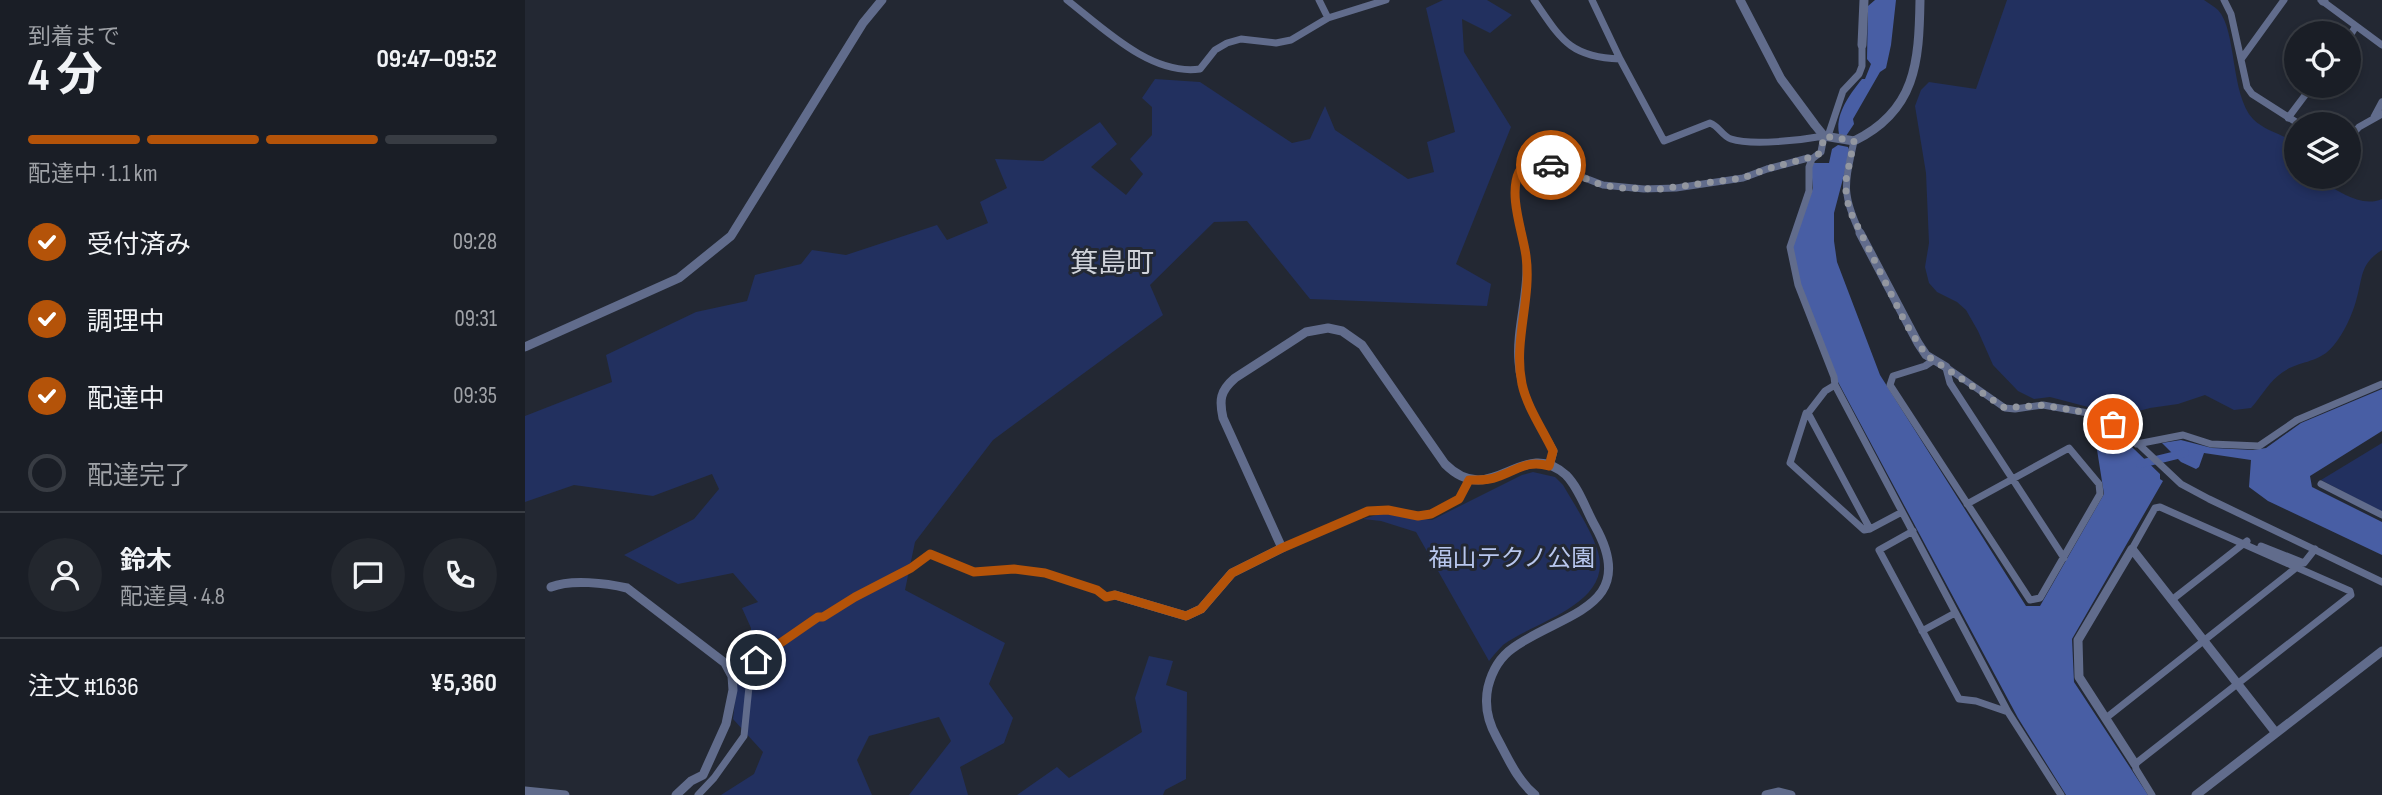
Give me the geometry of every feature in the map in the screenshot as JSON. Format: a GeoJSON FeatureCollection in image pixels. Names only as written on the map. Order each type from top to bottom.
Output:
{"type":"FeatureCollection","features":[{"type":"Feature","properties":{"kind":"street"},"geometry":{"type":"LineString","coordinates":[[525,347],[680,278],[731,236],[863,23],[882,0]]}},
{"type":"Feature","properties":{"kind":"street"},"geometry":{"type":"LineString","coordinates":[[1067,0],[1144,58],[1170,69],[1186,71],[1200,69],[1215,50],[1227,43],[1241,39],[1276,43],[1291,40],[1328,18],[1386,0]]}},
{"type":"Feature","properties":{"kind":"street"},"geometry":{"type":"LineString","coordinates":[[1319,0],[1328,18]]}},
{"type":"Feature","properties":{"kind":"street"},"geometry":{"type":"LineString","coordinates":[[1534,0],[1561,37],[1575,50],[1594,57],[1620,59]]}},
{"type":"Feature","properties":{"kind":"street"},"geometry":{"type":"LineString","coordinates":[[1592,0],[1664,141],[1710,123],[1734,140],[1784,141],[1826,136],[1854,141],[1884,122],[1900,105],[1909,88],[1915,71],[1919,42],[1920,0]]}},
{"type":"Feature","properties":{"kind":"street"},"geometry":{"type":"LineString","coordinates":[[1739,0],[1781,79],[1826,136]]}},
{"type":"Feature","properties":{"kind":"street"},"geometry":{"type":"LineString","coordinates":[[1864,0],[1862,66],[1859,74],[1843,91],[1821,152],[1812,159],[1809,167],[1809,191],[1795,228],[1791,253],[1798,285],[1834,377],[1835,386],[2008,712],[2061,795]]}},
{"type":"Feature","properties":{"kind":"street"},"geometry":{"type":"LineString","coordinates":[[2224,0],[2231,13],[2247,87],[2252,94],[2284,115]]}},
{"type":"Feature","properties":{"kind":"street"},"geometry":{"type":"LineString","coordinates":[[2242,58],[2284,0]]}},
{"type":"Feature","properties":{"kind":"street"},"geometry":{"type":"LineString","coordinates":[[2323,0],[2350,21]]}},
{"type":"Feature","properties":{"kind":"street"},"geometry":{"type":"LineString","coordinates":[[2361,30],[2382,45]]}},
{"type":"Feature","properties":{"kind":"street"},"geometry":{"type":"LineString","coordinates":[[2361,126],[2378,116],[2382,102]]}},
{"type":"Feature","properties":{"kind":"street"},"geometry":{"type":"LineString","coordinates":[[1854,141],[1845,185],[1849,209],[1906,324],[1926,355],[2005,408],[2043,405],[2094,414],[2113,424],[2181,484],[2382,582]]}},
{"type":"Feature","properties":{"kind":"street"},"geometry":{"type":"LineString","coordinates":[[1549,466],[1553,451],[1523,388],[1517,361],[1527,279],[1516,184],[1518,173],[1523,166],[1532,161],[1543,162],[1602,185],[1655,189],[1743,178],[1773,167],[1812,159]]}},
{"type":"Feature","properties":{"kind":"street"},"geometry":{"type":"LineString","coordinates":[[1282,548],[1223,418],[1220,404],[1225,387],[1235,378],[1306,332],[1328,328],[1342,331],[1362,345],[1445,464],[1455,474],[1469,480],[1483,481],[1531,463],[1549,466],[1565,475],[1604,542],[1609,560],[1607,577],[1602,591],[1590,605],[1513,648],[1501,660],[1492,674],[1486,707],[1492,729],[1520,782],[1535,795]]}},
{"type":"Feature","properties":{"kind":"street"},"geometry":{"type":"LineString","coordinates":[[1934,360],[1893,376],[1890,385],[1967,504],[2030,600],[2040,598],[2064,558],[2100,494],[2099,484],[2069,448],[1967,504]]}},
{"type":"Feature","properties":{"kind":"street"},"geometry":{"type":"LineString","coordinates":[[1946,367],[1950,383],[2064,558]]}},
{"type":"Feature","properties":{"kind":"street"},"geometry":{"type":"LineString","coordinates":[[2139,447],[2183,435],[2211,444],[2259,446],[2297,420],[2382,384]]}},
{"type":"Feature","properties":{"kind":"street"},"geometry":{"type":"LineString","coordinates":[[1835,386],[1825,391],[1806,413],[1790,463],[1864,530],[1902,512]]}},
{"type":"Feature","properties":{"kind":"street"},"geometry":{"type":"LineString","coordinates":[[1808,413],[1870,528]]}},
{"type":"Feature","properties":{"kind":"street"},"geometry":{"type":"LineString","coordinates":[[698,795],[711,782],[744,736],[751,667],[756,660],[818,617],[823,617],[911,568],[930,554],[974,572],[1014,569],[1045,573],[1097,590],[1106,597],[1115,595],[1186,616],[1201,609],[1232,573],[1282,548],[1368,511],[1388,510],[1418,516],[1431,514],[1459,499],[1469,480]]}},
{"type":"Feature","properties":{"kind":"street"},"geometry":{"type":"LineString","coordinates":[[2321,484],[2382,514]]}},
{"type":"Feature","properties":{"kind":"street"},"geometry":{"type":"LineString","coordinates":[[2135,764],[2351,595],[2350,591],[2160,507],[2155,508],[2078,640],[2079,677],[2152,795]]}},
{"type":"Feature","properties":{"kind":"street"},"geometry":{"type":"LineString","coordinates":[[1913,531],[1879,550],[1959,699],[1976,701],[2008,712]]}},
{"type":"Feature","properties":{"kind":"street"},"geometry":{"type":"LineString","coordinates":[[2173,599],[2247,541],[2304,563],[2315,549]]}},
{"type":"Feature","properties":{"kind":"street"},"geometry":{"type":"LineString","coordinates":[[2132,548],[2276,733]]}},
{"type":"Feature","properties":{"kind":"street"},"geometry":{"type":"LineString","coordinates":[[2106,718],[2297,567]]}},
{"type":"Feature","properties":{"kind":"street"},"geometry":{"type":"LineString","coordinates":[[551,587],[562,583],[575,583],[612,584],[628,588],[725,663],[732,676],[731,707],[726,724],[703,775],[691,781],[676,795]]}},
{"type":"Feature","properties":{"kind":"street"},"geometry":{"type":"LineString","coordinates":[[1922,631],[1955,613]]}},
{"type":"Feature","properties":{"kind":"street"},"geometry":{"type":"LineString","coordinates":[[2196,795],[2382,650]]}},
{"type":"Feature","properties":{"kind":"street"},"geometry":{"type":"LineString","coordinates":[[703,775],[711,782]]}},
{"type":"Feature","properties":{"kind":"street"},"geometry":{"type":"LineString","coordinates":[[525,791],[565,795]]}},
{"type":"Feature","properties":{"kind":"street"},"geometry":{"type":"LineString","coordinates":[[1766,795],[1779,792],[1791,795]]}},
{"type":"Feature","properties":{"kind":"green space"},"geometry":{"type":"Polygon","coordinates":[[[1443,0],[1487,0],[1512,15],[1490,33],[1462,19],[1464,52],[1511,127],[1456,264],[1491,284],[1487,306],[1310,299],[1247,221],[1214,222],[1150,285],[1163,315],[993,440],[915,542],[905,590],[1005,643],[989,684],[1013,718],[1004,743],[960,767],[968,795],[909,795],[951,741],[939,717],[869,736],[857,760],[872,795],[721,795],[754,774],[763,752],[733,719],[738,674],[750,661],[751,628],[742,608],[758,602],[733,573],[678,584],[624,555],[694,519],[719,489],[712,474],[653,496],[574,485],[525,502],[525,416],[612,382],[606,355],[696,312],[747,301],[755,275],[801,264],[812,250],[846,255],[937,225],[947,240],[988,223],[980,202],[1007,188],[995,159],[1043,161],[1100,122],[1117,144],[1091,167],[1126,195],[1143,174],[1130,159],[1152,135],[1152,107],[1142,98],[1155,79],[1200,82],[1292,143],[1310,139],[1325,106],[1335,130],[1408,179],[1434,172],[1427,142],[1455,132],[1426,8],[1443,0]]]}},
{"type":"Feature","properties":{"kind":"green space"},"geometry":{"type":"Polygon","coordinates":[[[2007,0],[2204,0],[2218,10],[2224,19],[2246,108],[2258,123],[2284,137],[2284,189],[2334,189],[2358,200],[2382,199],[2382,250],[2366,266],[2350,318],[2341,335],[2322,356],[2289,368],[2278,376],[2251,408],[2234,410],[2205,395],[2178,404],[2128,414],[2111,413],[2050,397],[2034,399],[2018,391],[1993,365],[1966,310],[1937,292],[1929,283],[1925,267],[1929,243],[1926,173],[1915,106],[1921,90],[1929,82],[1976,89],[2007,0]]]}},
{"type":"Feature","properties":{"kind":"green space"},"geometry":{"type":"Polygon","coordinates":[[[2382,443],[2382,512],[2321,480],[2382,443]]]}},
{"type":"Feature","properties":{"kind":"green space","name":"福山テクノ公園"},"geometry":{"type":"Polygon","coordinates":[[[1533,472],[1555,477],[1563,485],[1595,543],[1600,570],[1594,585],[1583,598],[1503,645],[1489,661],[1416,532],[1381,521],[1363,519],[1383,513],[1432,520],[1533,472]]]}},
{"type":"Feature","properties":{"kind":"green space"},"geometry":{"type":"Polygon","coordinates":[[[1149,656],[1173,661],[1166,685],[1187,692],[1186,779],[1165,790],[1163,795],[1017,795],[1057,767],[1069,778],[1142,732],[1135,698],[1149,656]]]}},
{"type":"Feature","properties":{"kind":"shaded area"},"geometry":{"type":"Polygon","coordinates":[[[1875,0],[1896,0],[1891,45],[1886,68],[1880,72],[1846,136],[1839,134],[1839,119],[1848,98],[1862,79],[1865,79],[1871,64],[1867,59],[1868,6],[1875,0]]]}},
{"type":"Feature","properties":{"kind":"shaded area"},"geometry":{"type":"Polygon","coordinates":[[[1838,145],[1848,147],[1850,152],[1834,213],[1837,262],[1880,375],[2026,606],[2040,606],[2104,494],[2092,418],[2108,424],[2160,474],[2163,481],[2072,639],[2074,682],[2148,795],[2066,795],[2018,718],[1837,380],[1799,281],[1792,248],[1813,188],[1811,168],[1814,163],[1829,163],[1832,149],[1838,145]]]}},
{"type":"Feature","properties":{"kind":"shaded area"},"geometry":{"type":"Polygon","coordinates":[[[2382,389],[2382,431],[2310,476],[2312,487],[2382,522],[2382,555],[2268,501],[2249,487],[2251,460],[2204,453],[2196,469],[2181,462],[2162,443],[2181,440],[2212,448],[2266,448],[2301,423],[2382,389]]]}},
{"type":"Feature","properties":{"kind":"waterway"},"geometry":{"type":"LineString","coordinates":[[2140,464],[2185,453]]}},
{"type":"Feature","properties":{"kind":"way so far"},"geometry":{"type":"LineString","coordinates":[[1551,165],[1602,185],[1644,189],[1677,188],[1743,178],[1773,167],[1812,159],[1821,152],[1824,136],[1854,141],[1845,185],[1849,209],[1906,324],[1926,355],[2005,408],[2043,405],[2094,414],[2113,424]]}},
{"type":"Feature","properties":{"kind":"district","name":"箕島町"},"geometry":{"type":"Point","coordinates":[1112,263]}},
{"type":"Feature","properties":{"kind":"route"},"geometry":{"type":"LineString","coordinates":[[756,660],[818,617],[823,617],[911,568],[930,554],[974,572],[1014,569],[1045,573],[1097,590],[1106,597],[1115,595],[1186,616],[1201,609],[1232,573],[1368,511],[1388,510],[1418,516],[1431,514],[1459,499],[1469,480],[1483,481],[1498,477],[1531,463],[1549,466],[1553,451],[1523,388],[1517,361],[1527,279],[1516,184],[1518,173],[1532,161],[1551,165]]}}]}
